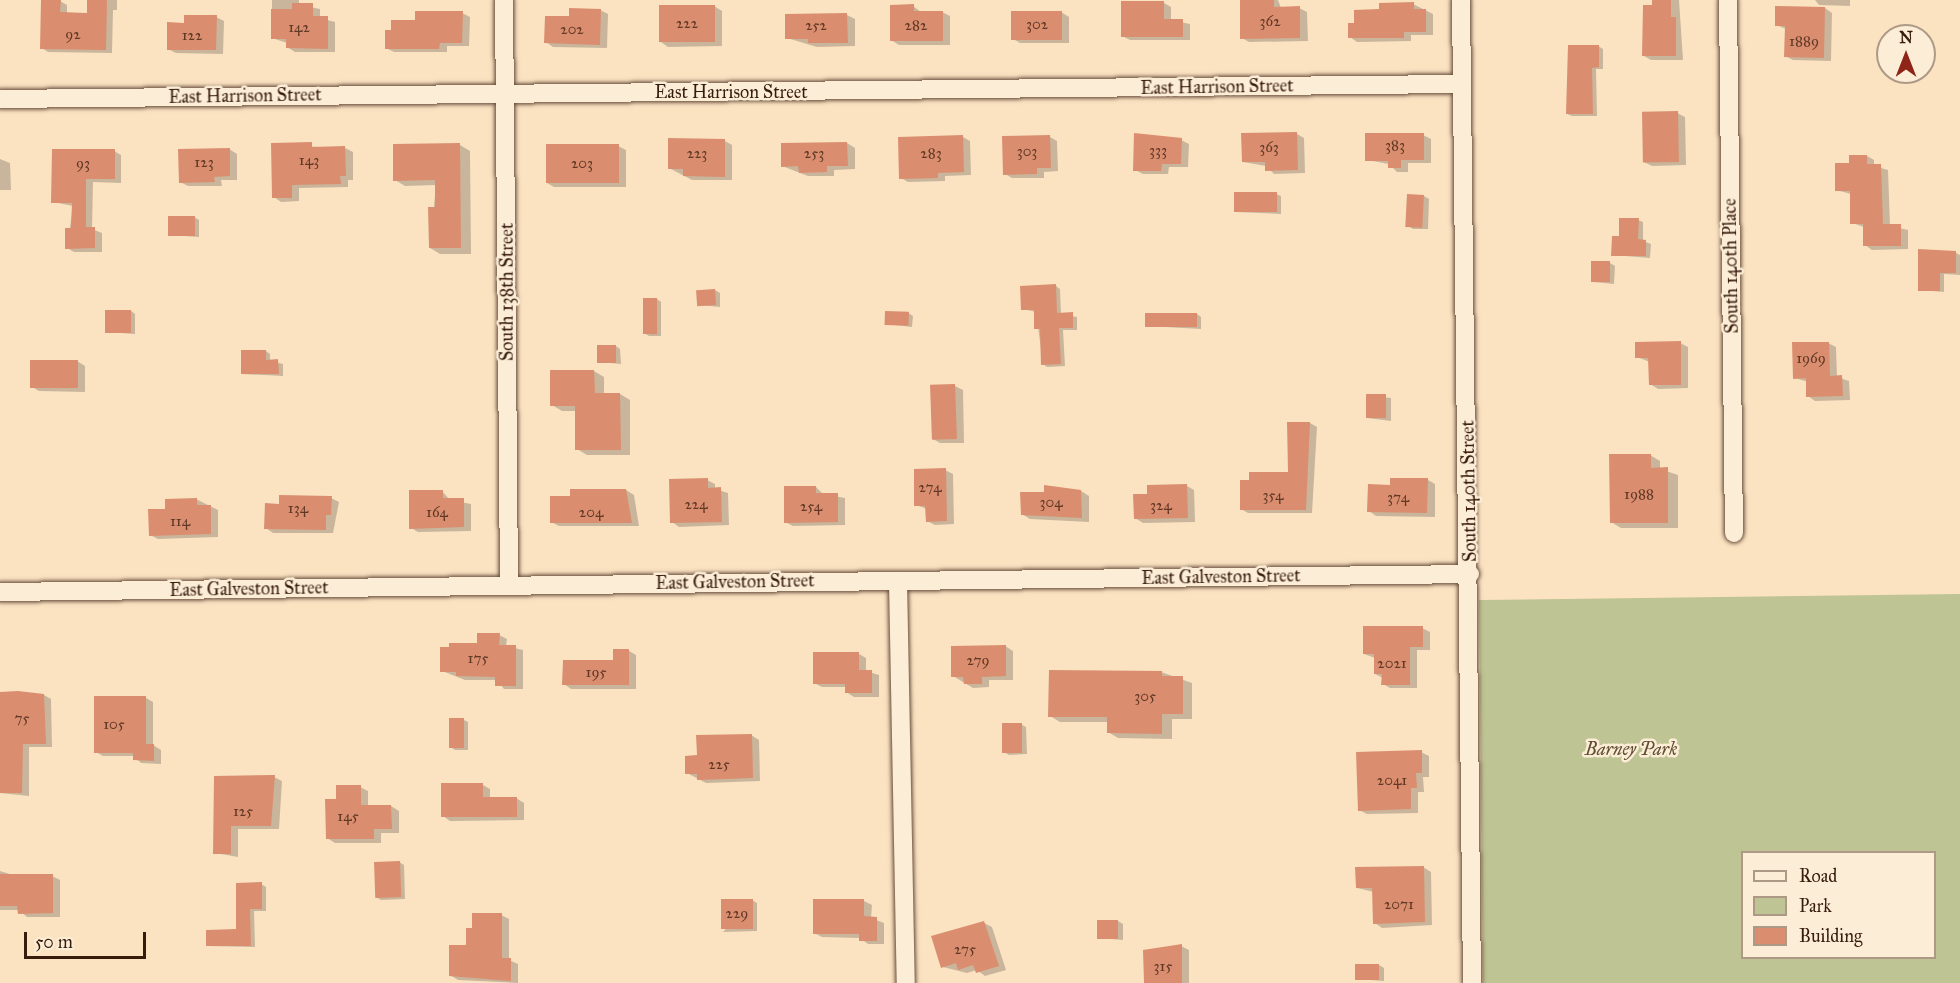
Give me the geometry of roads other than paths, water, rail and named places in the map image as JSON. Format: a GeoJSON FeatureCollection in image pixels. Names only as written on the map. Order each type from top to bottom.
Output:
{"type":"FeatureCollection","features":[{"type":"Feature","properties":{"kind":"street","name":"South 138th Street"},"geometry":{"type":"LineString","coordinates":[[504,0],[509,585]]}},
{"type":"Feature","properties":{"kind":"street","name":"South 140th Street"},"geometry":{"type":"LineString","coordinates":[[1461,0],[1470,574],[1472,983]]}},
{"type":"Feature","properties":{"kind":"street","name":"South 140th Place"},"geometry":{"type":"LineString","coordinates":[[1728,0],[1734,532]]}},
{"type":"Feature","properties":{"kind":"street","name":"East Harrison Street"},"geometry":{"type":"LineString","coordinates":[[0,99],[506,92],[1461,84]]}},
{"type":"Feature","properties":{"kind":"street","name":"East Galveston Street"},"geometry":{"type":"LineString","coordinates":[[0,592],[1470,574]]}},
{"type":"Feature","properties":{"kind":"street"},"geometry":{"type":"LineString","coordinates":[[898,581],[906,983]]}},
{"type":"Feature","properties":{"kind":"park label","name":"Barney Park"},"geometry":{"type":"Point","coordinates":[1631,749]}}]}
